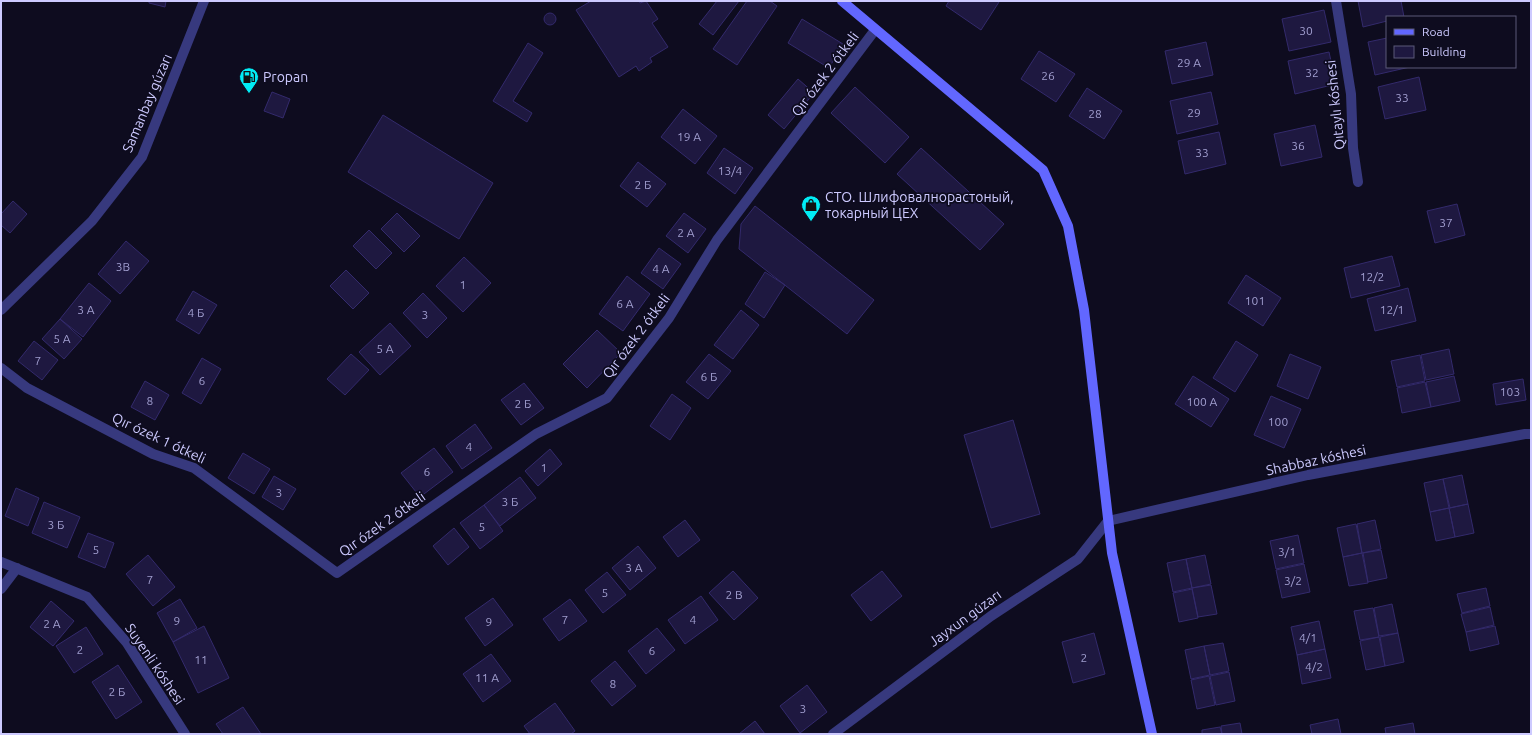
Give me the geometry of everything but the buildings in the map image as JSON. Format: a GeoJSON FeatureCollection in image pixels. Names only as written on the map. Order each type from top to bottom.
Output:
{"type":"FeatureCollection","features":[{"type":"Feature","properties":{"kind":"street","name":"Samanbay gúzarı"},"geometry":{"type":"LineString","coordinates":[[1,310],[92,221],[142,156],[204,1]]}},
{"type":"Feature","properties":{"kind":"street"},"geometry":{"type":"LineString","coordinates":[[842,1],[1043,170],[1068,226],[1084,310],[1112,553],[1152,734]]}},
{"type":"Feature","properties":{"kind":"street","name":"Qıtaylı kóshesi"},"geometry":{"type":"LineString","coordinates":[[1336,1],[1351,94],[1353,148],[1358,182]]}},
{"type":"Feature","properties":{"kind":"street","name":"Qır ózek 2 ótkeli"},"geometry":{"type":"LineString","coordinates":[[337,573],[536,434],[607,398],[670,318],[717,240],[875,30]]}},
{"type":"Feature","properties":{"kind":"street","name":"Qır ózek 1 ótkeli"},"geometry":{"type":"LineString","coordinates":[[1,368],[27,388],[153,454],[194,468],[337,573]]}},
{"type":"Feature","properties":{"kind":"street","name":"Shabbaz kóshesi"},"geometry":{"type":"LineString","coordinates":[[1108,521],[1308,475],[1531,434]]}},
{"type":"Feature","properties":{"kind":"street","name":"Jayxun gúzarı"},"geometry":{"type":"LineString","coordinates":[[833,734],[991,616],[1078,559],[1108,521]]}},
{"type":"Feature","properties":{"kind":"street","name":"Suyenli kóshesi"},"geometry":{"type":"LineString","coordinates":[[1,562],[87,597],[127,643],[185,734]]}},
{"type":"Feature","properties":{"kind":"street"},"geometry":{"type":"LineString","coordinates":[[1,589],[17,568]]}},
{"type":"Feature","properties":{"kind":"place","name":"Propan"},"geometry":{"type":"Point","coordinates":[249,94]}},
{"type":"Feature","properties":{"kind":"place","name":"СТО. Шлифовалнорастоный, токарный ЦЕХ"},"geometry":{"type":"Point","coordinates":[811,222]}}]}
